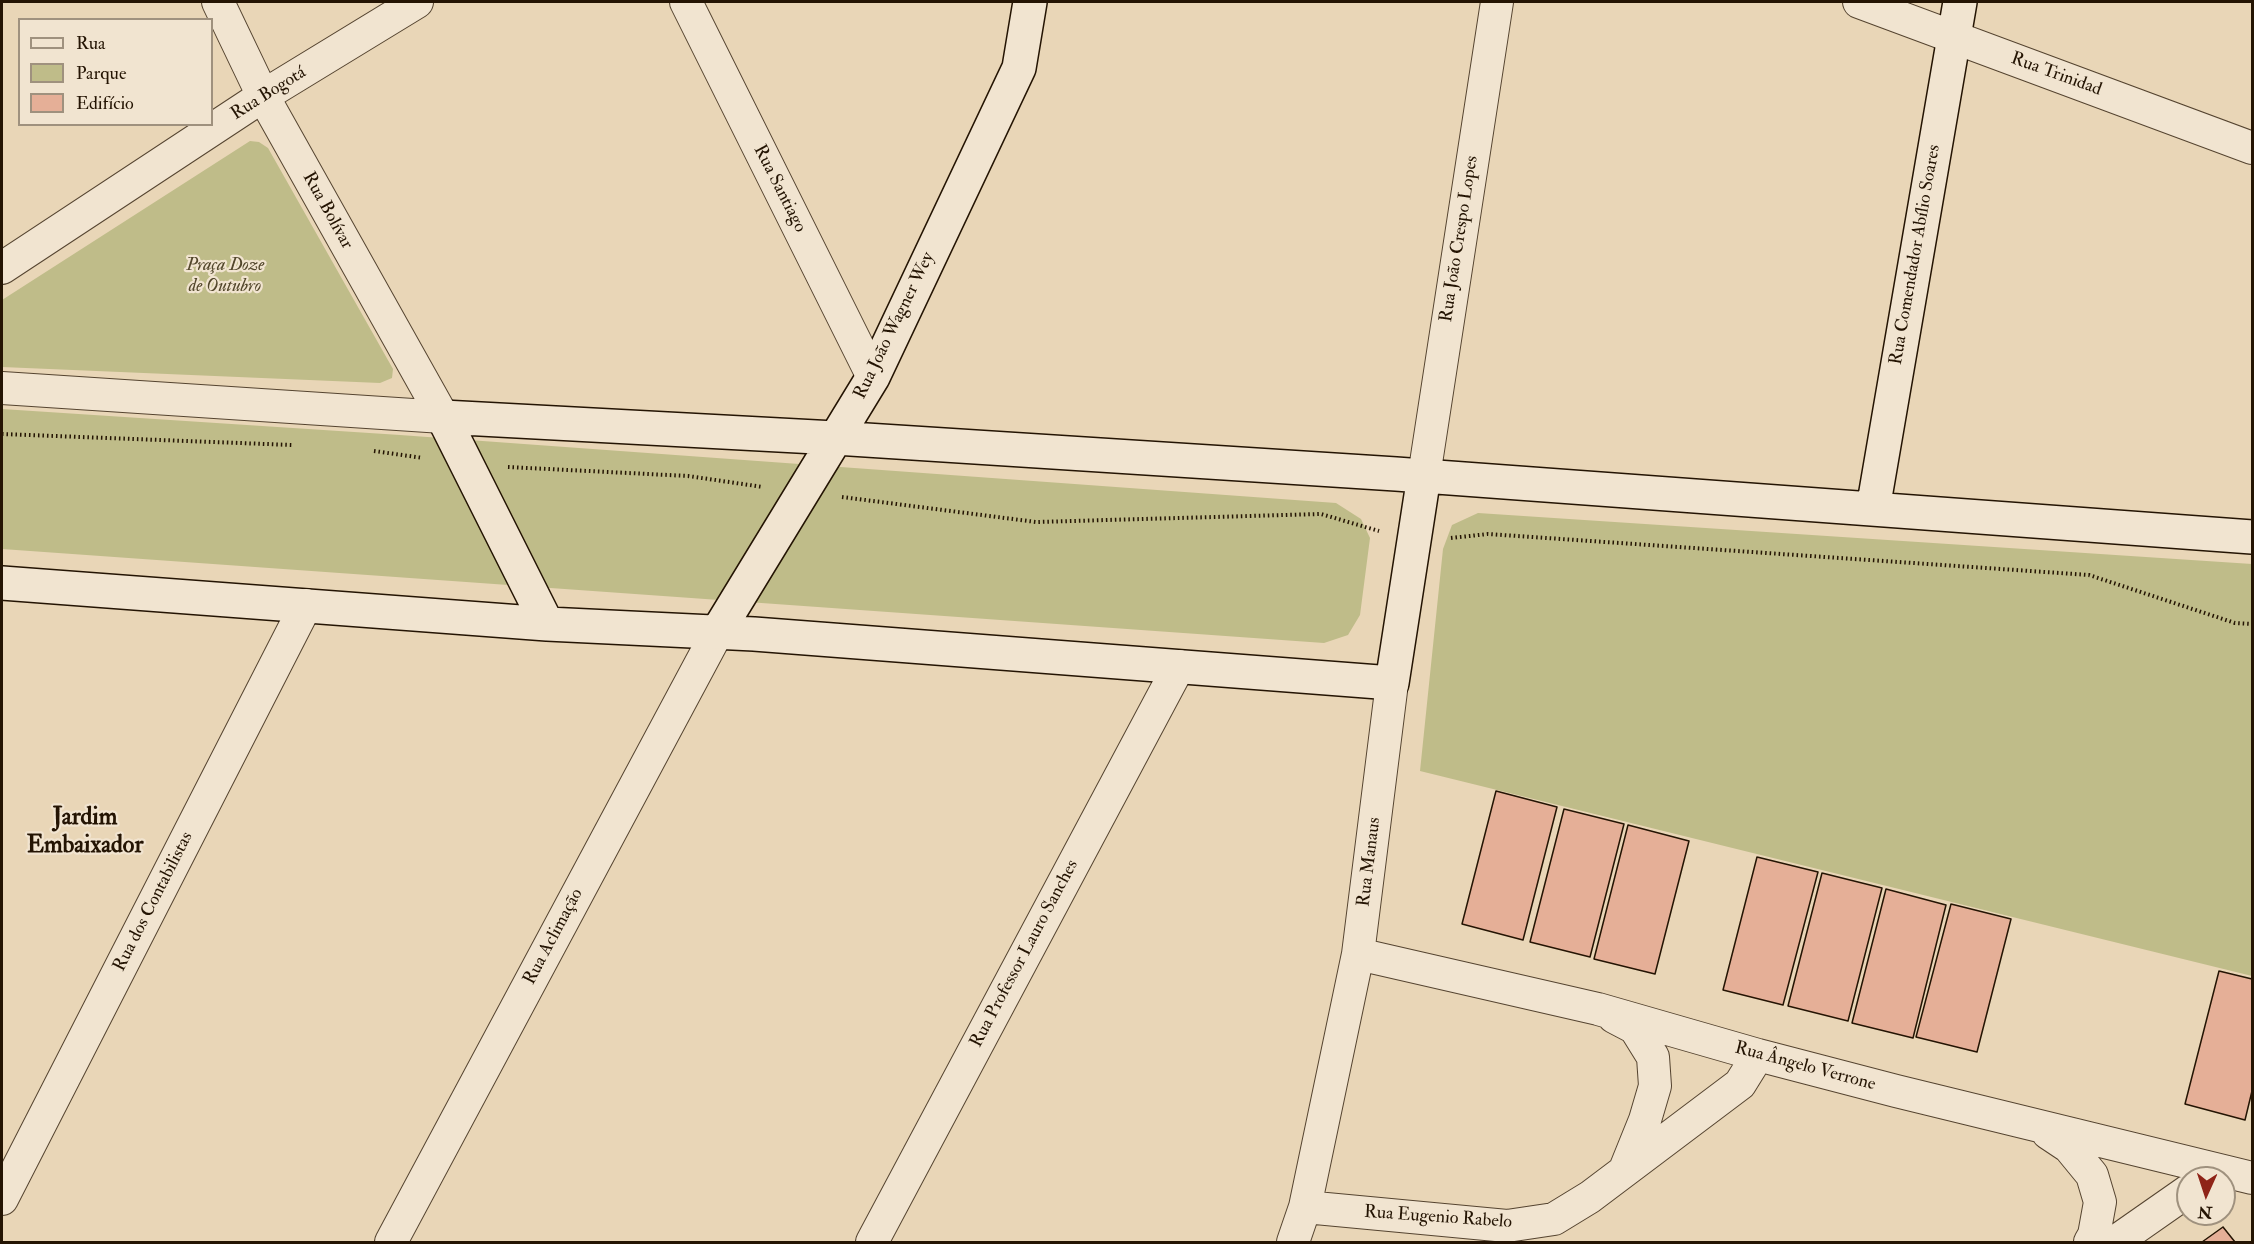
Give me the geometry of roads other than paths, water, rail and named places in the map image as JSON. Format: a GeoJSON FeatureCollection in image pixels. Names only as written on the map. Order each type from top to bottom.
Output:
{"type":"FeatureCollection","features":[{"type":"Feature","properties":{"kind":"street","name":"Rua Bolívar"},"geometry":{"type":"LineString","coordinates":[[218,2],[263,96],[443,417]]}},
{"type":"Feature","properties":{"kind":"street","name":"Rua Bogotá"},"geometry":{"type":"LineString","coordinates":[[2,268],[263,96],[417,2]]}},
{"type":"Feature","properties":{"kind":"street","name":"Rua Santiago"},"geometry":{"type":"LineString","coordinates":[[686,2],[873,377]]}},
{"type":"Feature","properties":{"kind":"street","name":"Rua João Wagner Wey"},"geometry":{"type":"LineString","coordinates":[[717,631],[873,377],[1019,68],[1030,2]]}},
{"type":"Feature","properties":{"kind":"street","name":"Rua João Crespo Lopes"},"geometry":{"type":"LineString","coordinates":[[1424,476],[1497,2]]}},
{"type":"Feature","properties":{"kind":"street","name":"Rua Trinidad"},"geometry":{"type":"LineString","coordinates":[[1859,2],[2253,148]]}},
{"type":"Feature","properties":{"kind":"street","name":"Rua Comendador Abílio Soares"},"geometry":{"type":"LineString","coordinates":[[1874,509],[1960,2]]}},
{"type":"Feature","properties":{"kind":"street"},"geometry":{"type":"LineString","coordinates":[[2,388],[1424,476],[2253,537]]}},
{"type":"Feature","properties":{"kind":"street"},"geometry":{"type":"LineString","coordinates":[[443,417],[465,465],[547,624]]}},
{"type":"Feature","properties":{"kind":"street","name":"Rua Manaus"},"geometry":{"type":"LineString","coordinates":[[1293,1242],[1305,1207],[1358,954],[1392,683],[1412,541],[1424,476]]}},
{"type":"Feature","properties":{"kind":"street"},"geometry":{"type":"LineString","coordinates":[[2,583],[547,624],[717,631],[1392,683]]}},
{"type":"Feature","properties":{"kind":"street","name":"Rua dos Contabilistas"},"geometry":{"type":"LineString","coordinates":[[2,1199],[306,605]]}},
{"type":"Feature","properties":{"kind":"street","name":"Rua Aclimação"},"geometry":{"type":"LineString","coordinates":[[391,1242],[717,631]]}},
{"type":"Feature","properties":{"kind":"street","name":"Rua Professor Lauro Sanches"},"geometry":{"type":"LineString","coordinates":[[872,1242],[1179,666]]}},
{"type":"Feature","properties":{"kind":"street","name":"Rua Ângelo Verrone"},"geometry":{"type":"LineString","coordinates":[[1358,954],[1598,1009],[1758,1055],[2040,1127],[2176,1173]]}},
{"type":"Feature","properties":{"kind":"street","name":"Rua Eugenio Rabelo"},"geometry":{"type":"LineString","coordinates":[[1598,1009],[1635,1028],[1653,1057],[1655,1086],[1645,1120],[1626,1168]]}},
{"type":"Feature","properties":{"kind":"street","name":"Rua Eugenio Rabelo"},"geometry":{"type":"LineString","coordinates":[[1305,1207],[1507,1226],[1554,1219],[1590,1197],[1740,1084],[1758,1055]]}},
{"type":"Feature","properties":{"kind":"street"},"geometry":{"type":"LineString","coordinates":[[2040,1127],[2069,1147],[2092,1175],[2100,1202],[2094,1235],[2090,1242]]}},
{"type":"Feature","properties":{"kind":"street","name":"Rua Ângelo Verrone"},"geometry":{"type":"LineString","coordinates":[[2236,1178],[2253,1178]]}},
{"type":"Feature","properties":{"kind":"street"},"geometry":{"type":"LineString","coordinates":[[2115,1242],[2176,1191]]}},
{"type":"Feature","properties":{"kind":"district","name":"Jardim Embaixador"},"geometry":{"type":"Point","coordinates":[85,833]}},
{"type":"Feature","properties":{"kind":"park label","name":"Praça Doze de Outubro"},"geometry":{"type":"Point","coordinates":[225,276]}}]}
